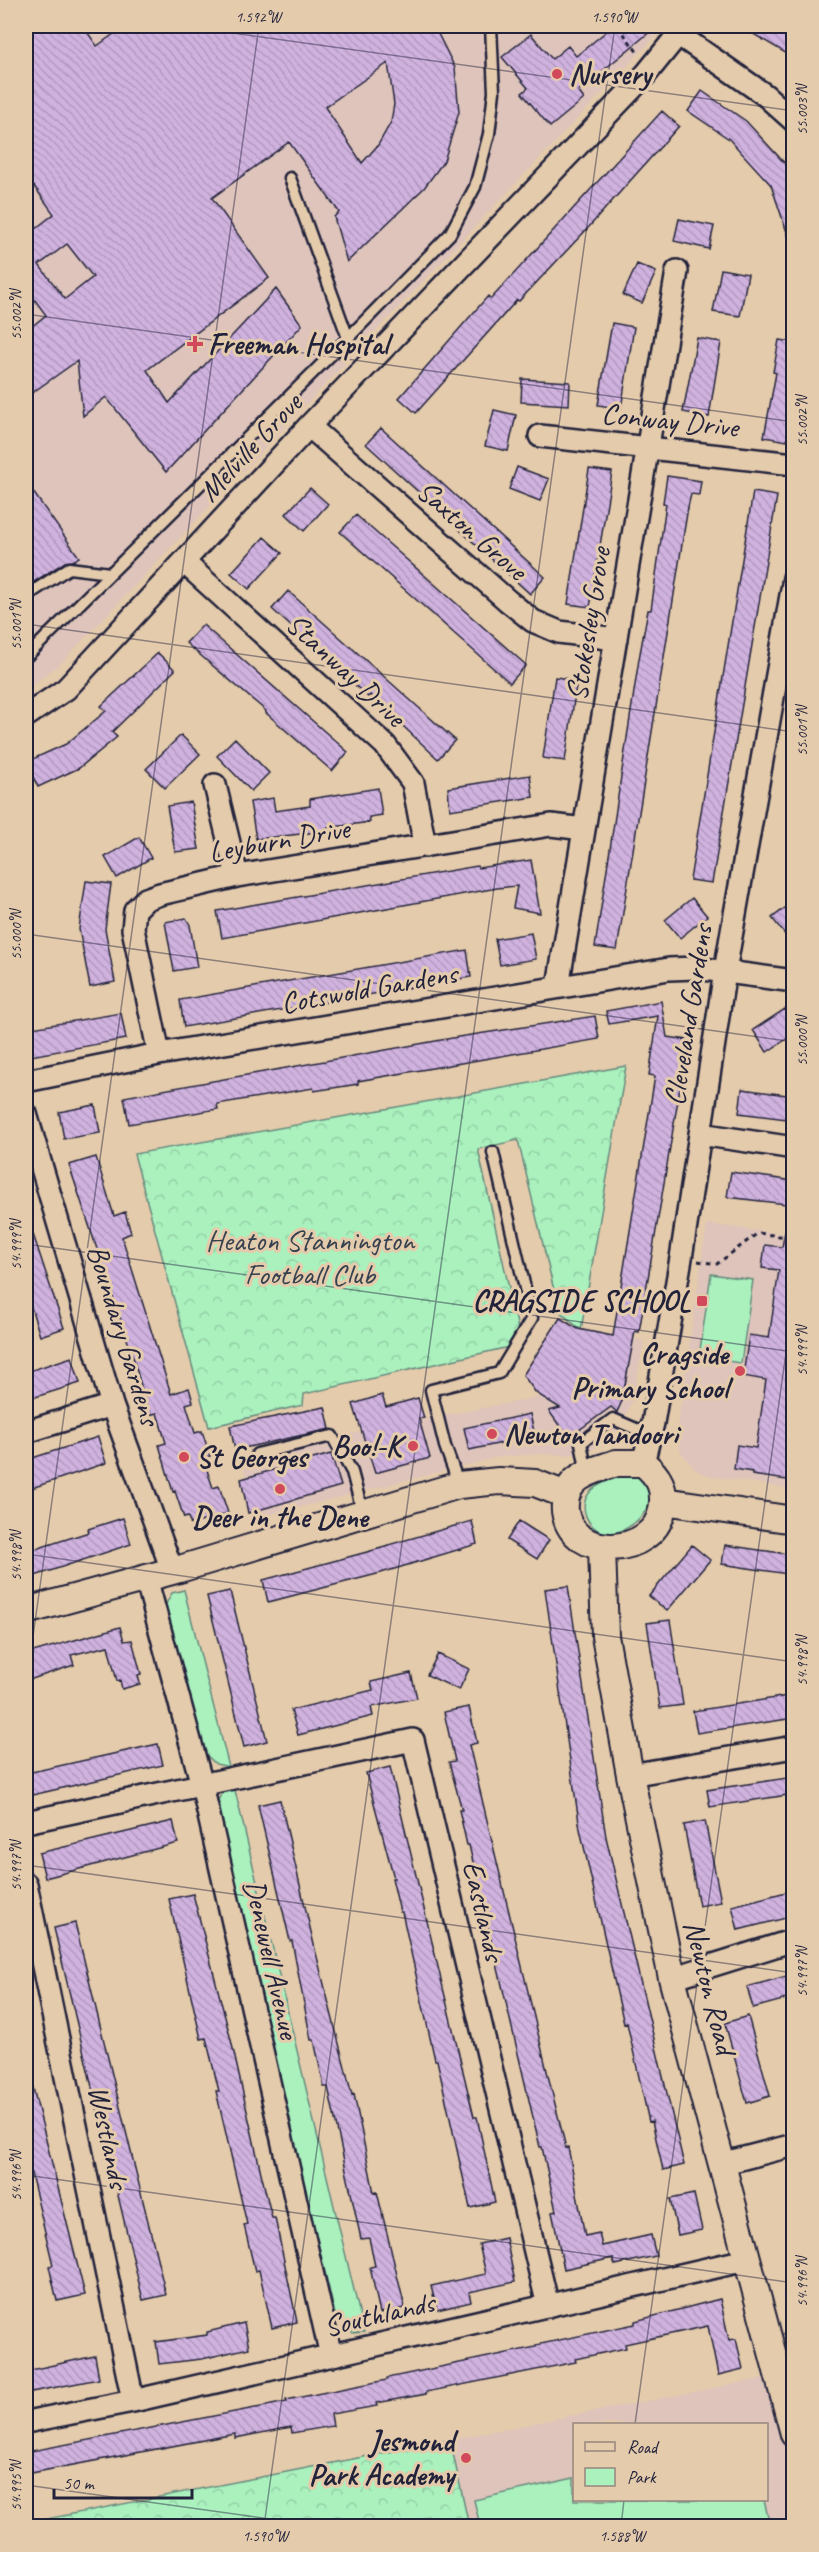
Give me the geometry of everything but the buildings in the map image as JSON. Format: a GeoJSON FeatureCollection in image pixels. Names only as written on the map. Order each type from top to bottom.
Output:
{"type":"FeatureCollection","features":[{"type":"Feature","properties":{"kind":"street","name":"Melville Grove"},"geometry":{"type":"LineString","coordinates":[[26,716],[66,689],[309,426],[650,69],[682,30]]}},
{"type":"Feature","properties":{"kind":"street"},"geometry":{"type":"LineString","coordinates":[[682,30],[765,95],[794,121]]}},
{"type":"Feature","properties":{"kind":"street","name":"Stokesley Grove"},"geometry":{"type":"LineString","coordinates":[[558,986],[677,271]]}},
{"type":"Feature","properties":{"kind":"street","name":"Saxton Grove"},"geometry":{"type":"LineString","coordinates":[[309,426],[533,621],[559,632],[616,639]]}},
{"type":"Feature","properties":{"kind":"street","name":"Conway Drive"},"geometry":{"type":"LineString","coordinates":[[540,436],[794,464]]}},
{"type":"Feature","properties":{"kind":"street","name":"Stanway Drive"},"geometry":{"type":"LineString","coordinates":[[185,562],[386,745],[413,783],[425,846]]}},
{"type":"Feature","properties":{"kind":"street","name":"Cleveland Gardens"},"geometry":{"type":"LineString","coordinates":[[643,1462],[650,1435],[681,1258],[725,971],[794,578]]}},
{"type":"Feature","properties":{"kind":"street"},"geometry":{"type":"LineString","coordinates":[[215,785],[237,876]]}},
{"type":"Feature","properties":{"kind":"street","name":"Leyburn Drive"},"geometry":{"type":"LineString","coordinates":[[159,1054],[133,929],[135,910],[146,899],[237,876],[551,825],[584,829]]}},
{"type":"Feature","properties":{"kind":"street","name":"Cotswold Gardens"},"geometry":{"type":"LineString","coordinates":[[26,1081],[159,1054],[669,969],[725,971],[794,981]]}},
{"type":"Feature","properties":{"kind":"street","name":"Boundary Gardens"},"geometry":{"type":"LineString","coordinates":[[26,1114],[112,1405],[172,1570]]}},
{"type":"Feature","properties":{"kind":"street"},"geometry":{"type":"LineString","coordinates":[[700,1134],[794,1148]]}},
{"type":"Feature","properties":{"kind":"street"},"geometry":{"type":"LineString","coordinates":[[26,1432],[112,1405]]}},
{"type":"Feature","properties":{"kind":"street"},"geometry":{"type":"LineString","coordinates":[[643,1462],[656,1473],[663,1486],[664,1501],[660,1519],[652,1531],[628,1544],[602,1548],[585,1541],[572,1529],[566,1518],[566,1495],[574,1482],[588,1473],[616,1463],[643,1462]]}},
{"type":"Feature","properties":{"kind":"street"},"geometry":{"type":"LineString","coordinates":[[26,1611],[146,1578],[459,1485],[499,1481],[535,1483],[566,1495]]}},
{"type":"Feature","properties":{"kind":"street"},"geometry":{"type":"LineString","coordinates":[[664,1501],[794,1520]]}},
{"type":"Feature","properties":{"kind":"street","name":"Newton Road"},"geometry":{"type":"LineString","coordinates":[[602,1548],[605,1636],[630,1775],[672,1978],[793,2430]]}},
{"type":"Feature","properties":{"kind":"street","name":"Denewell Avenue"},"geometry":{"type":"LineString","coordinates":[[146,1578],[202,1785],[331,2356]]}},
{"type":"Feature","properties":{"kind":"street","name":"Eastlands"},"geometry":{"type":"LineString","coordinates":[[202,1785],[413,1740],[548,2306]]}},
{"type":"Feature","properties":{"kind":"street"},"geometry":{"type":"LineString","coordinates":[[630,1775],[794,1747]]}},
{"type":"Feature","properties":{"kind":"street"},"geometry":{"type":"LineString","coordinates":[[26,1822],[202,1785]]}},
{"type":"Feature","properties":{"kind":"street","name":"Westlands"},"geometry":{"type":"LineString","coordinates":[[26,1884],[133,2402]]}},
{"type":"Feature","properties":{"kind":"street"},"geometry":{"type":"LineString","coordinates":[[672,1978],[794,1940]]}},
{"type":"Feature","properties":{"kind":"street"},"geometry":{"type":"LineString","coordinates":[[721,2164],[794,2145]]}},
{"type":"Feature","properties":{"kind":"street","name":"Southlands"},"geometry":{"type":"LineString","coordinates":[[26,2422],[133,2402],[746,2260]]}},
{"type":"Feature","properties":{"kind":"lane"},"geometry":{"type":"LineString","coordinates":[[26,657],[450,234],[475,187],[489,134],[493,103],[488,28]]}},
{"type":"Feature","properties":{"kind":"lane"},"geometry":{"type":"LineString","coordinates":[[290,178],[348,338]]}},
{"type":"Feature","properties":{"kind":"lane"},"geometry":{"type":"LineString","coordinates":[[26,597],[69,568],[110,573]]}},
{"type":"Feature","properties":{"kind":"lane"},"geometry":{"type":"LineString","coordinates":[[459,1485],[445,1446],[431,1390],[499,1373],[532,1318],[493,1152]]}},
{"type":"Feature","properties":{"kind":"lane"},"geometry":{"type":"LineString","coordinates":[[588,1473],[581,1443],[613,1419],[650,1435]]}},
{"type":"Feature","properties":{"kind":"lane"},"geometry":{"type":"LineString","coordinates":[[256,1454],[332,1436],[352,1472],[363,1514]]}},
{"type":"Feature","properties":{"kind":"path"},"geometry":{"type":"LineString","coordinates":[[618,26],[650,69]]}},
{"type":"Feature","properties":{"kind":"path"},"geometry":{"type":"LineString","coordinates":[[681,1258],[717,1264],[758,1233],[794,1238]]}},
{"type":"Feature","properties":{"kind":"shaded area","name":"Freeman Hospital"},"geometry":{"type":"Polygon","coordinates":[[[26,26],[665,26],[62,662],[26,690],[26,26]]]}},
{"type":"Feature","properties":{"kind":"shaded area","name":"Cragside Primary School"},"geometry":{"type":"Polygon","coordinates":[[[707,1224],[793,1235],[793,1489],[710,1476],[696,1470],[681,1452],[676,1435],[707,1224]]]}},
{"type":"Feature","properties":{"kind":"shaded area"},"geometry":{"type":"Polygon","coordinates":[[[581,1330],[644,1341],[633,1399],[618,1431],[592,1450],[568,1455],[498,1457],[261,1517],[240,1456],[539,1397],[564,1378],[581,1330]]]}},
{"type":"Feature","properties":{"kind":"shaded area"},"geometry":{"type":"Polygon","coordinates":[[[794,2291],[793,2335],[781,2294],[794,2291]]]}},
{"type":"Feature","properties":{"kind":"shaded area","name":"Jesmond Park Academy"},"geometry":{"type":"Polygon","coordinates":[[[764,2378],[793,2476],[793,2526],[26,2526],[26,2523],[764,2378]]]}},
{"type":"Feature","properties":{"kind":"green space","name":"Heaton Stannington Football Club"},"geometry":{"type":"Polygon","coordinates":[[[626,1066],[581,1330],[559,1311],[518,1140],[478,1149],[519,1333],[513,1346],[304,1394],[303,1405],[209,1427],[134,1154],[626,1066]]]}},
{"type":"Feature","properties":{"kind":"green space"},"geometry":{"type":"Polygon","coordinates":[[[711,1274],[753,1280],[741,1363],[699,1357],[711,1274]]]}},
{"type":"Feature","properties":{"kind":"green space"},"geometry":{"type":"Polygon","coordinates":[[[619,1475],[637,1477],[648,1484],[651,1493],[649,1504],[632,1525],[620,1531],[607,1533],[594,1528],[590,1523],[586,1517],[584,1504],[591,1491],[597,1486],[619,1475]]]}},
{"type":"Feature","properties":{"kind":"green space"},"geometry":{"type":"Polygon","coordinates":[[[184,1590],[229,1767],[216,1764],[204,1753],[166,1604],[172,1593],[184,1590]]]}},
{"type":"Feature","properties":{"kind":"green space"},"geometry":{"type":"Polygon","coordinates":[[[234,1786],[364,2332],[353,2333],[335,2314],[217,1816],[219,1797],[234,1786]]]}},
{"type":"Feature","properties":{"kind":"green space"},"geometry":{"type":"Polygon","coordinates":[[[450,2440],[469,2526],[26,2526],[26,2523],[450,2440]]]}},
{"type":"Feature","properties":{"kind":"green space"},"geometry":{"type":"Polygon","coordinates":[[[573,2478],[573,2501],[764,2501],[770,2526],[480,2526],[474,2500],[573,2478]]]}},
{"type":"Feature","properties":{"kind":"place","name":"Nursery"},"geometry":{"type":"Point","coordinates":[557,74]}},
{"type":"Feature","properties":{"kind":"place","name":"Freeman Hospital"},"geometry":{"type":"Point","coordinates":[195,344]}},
{"type":"Feature","properties":{"kind":"place","name":"CRAGSIDE SCHOOL"},"geometry":{"type":"Point","coordinates":[702,1301]}},
{"type":"Feature","properties":{"kind":"place","name":"Cragside Primary School"},"geometry":{"type":"Point","coordinates":[740,1371]}},
{"type":"Feature","properties":{"kind":"place","name":"Newton Tandoori"},"geometry":{"type":"Point","coordinates":[492,1434]}},
{"type":"Feature","properties":{"kind":"place","name":"Boo!-K"},"geometry":{"type":"Point","coordinates":[413,1446]}},
{"type":"Feature","properties":{"kind":"place","name":"St Georges"},"geometry":{"type":"Point","coordinates":[184,1457]}},
{"type":"Feature","properties":{"kind":"place","name":"Deer in the Dene"},"geometry":{"type":"Point","coordinates":[280,1489]}},
{"type":"Feature","properties":{"kind":"place","name":"Jesmond Park Academy"},"geometry":{"type":"Point","coordinates":[466,2458]}}]}
